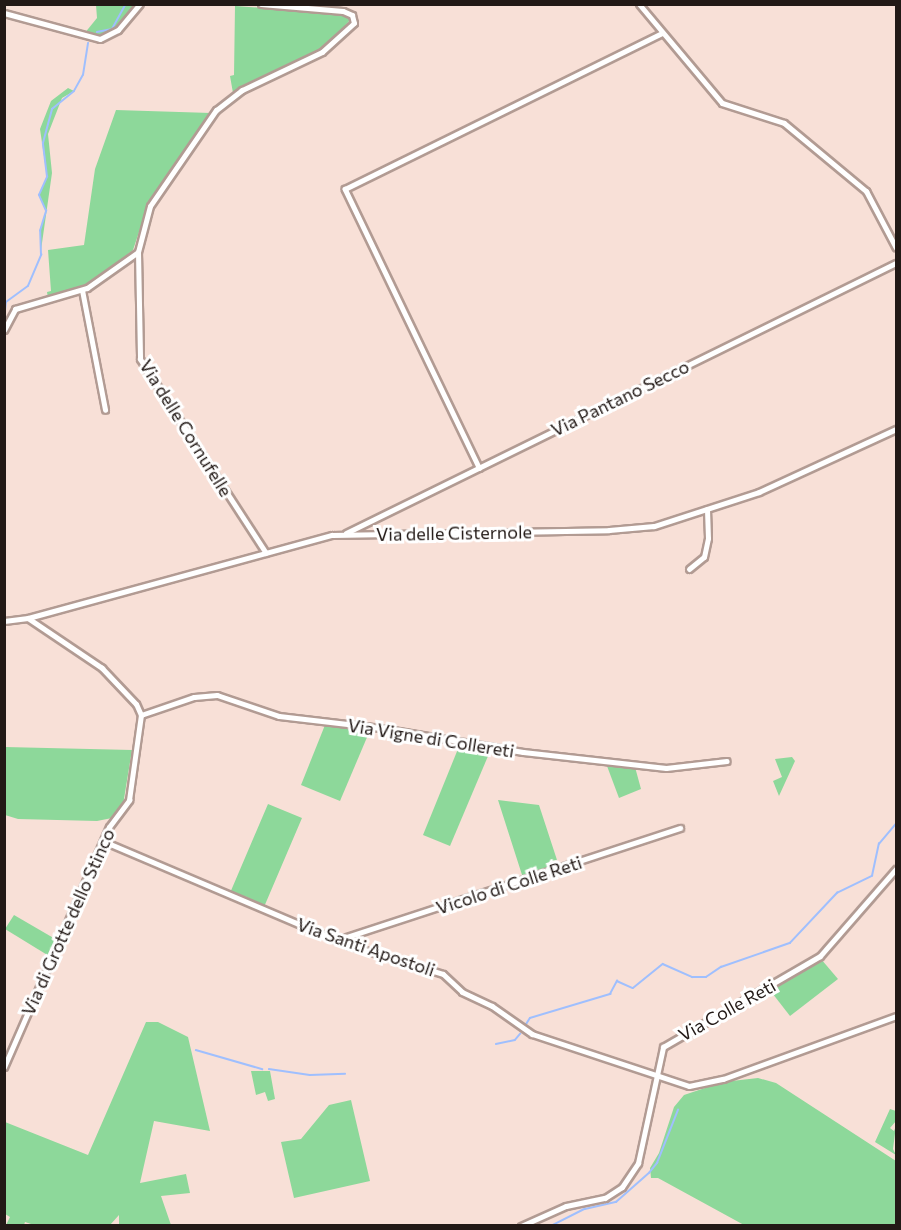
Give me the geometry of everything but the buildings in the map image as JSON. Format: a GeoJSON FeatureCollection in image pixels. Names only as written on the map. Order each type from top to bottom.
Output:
{"type":"FeatureCollection","features":[{"type":"Feature","properties":{"kind":"street"},"geometry":{"type":"LineString","coordinates":[[4,13],[100,39],[118,30],[140,4]]}},
{"type":"Feature","properties":{"kind":"street","name":"Via delle Cornufelle"},"geometry":{"type":"LineString","coordinates":[[261,4],[337,10],[350,13],[354,20],[350,29],[336,42],[314,57],[242,90],[207,121],[150,206],[138,252],[140,359],[266,553]]}},
{"type":"Feature","properties":{"kind":"street"},"geometry":{"type":"LineString","coordinates":[[639,4],[722,103],[784,123],[866,191],[897,248]]}},
{"type":"Feature","properties":{"kind":"street"},"geometry":{"type":"LineString","coordinates":[[479,468],[345,189],[662,33]]}},
{"type":"Feature","properties":{"kind":"street"},"geometry":{"type":"LineString","coordinates":[[4,330],[15,309],[82,290],[138,252]]}},
{"type":"Feature","properties":{"kind":"street","name":"Via Pantano Secco"},"geometry":{"type":"LineString","coordinates":[[344,534],[897,263]]}},
{"type":"Feature","properties":{"kind":"street"},"geometry":{"type":"LineString","coordinates":[[82,290],[105,410]]}},
{"type":"Feature","properties":{"kind":"street","name":"Via delle Cisternole"},"geometry":{"type":"LineString","coordinates":[[4,621],[28,618],[344,534],[631,529],[654,526],[759,492],[897,429]]}},
{"type":"Feature","properties":{"kind":"street"},"geometry":{"type":"LineString","coordinates":[[689,568],[704,557],[708,538],[706,509]]}},
{"type":"Feature","properties":{"kind":"street"},"geometry":{"type":"LineString","coordinates":[[28,618],[102,668],[136,704],[141,715]]}},
{"type":"Feature","properties":{"kind":"street","name":"Via Vigne di Collereti"},"geometry":{"type":"LineString","coordinates":[[141,715],[194,697],[217,695],[279,716],[381,728],[534,753],[666,768],[727,761]]}},
{"type":"Feature","properties":{"kind":"street","name":"Via di Grotte dello Stinco"},"geometry":{"type":"LineString","coordinates":[[4,1067],[103,841],[129,800],[141,715]]}},
{"type":"Feature","properties":{"kind":"street","name":"Vicolo di Colle Reti"},"geometry":{"type":"LineString","coordinates":[[337,940],[680,828]]}},
{"type":"Feature","properties":{"kind":"street","name":"Via Santi Apostoli"},"geometry":{"type":"LineString","coordinates":[[103,841],[337,940],[447,975],[462,992],[492,1006],[532,1034],[689,1086],[705,1085],[897,1016]]}},
{"type":"Feature","properties":{"kind":"street","name":"Via Colle Reti"},"geometry":{"type":"LineString","coordinates":[[521,1226],[566,1206],[605,1198],[625,1185],[640,1159],[655,1073],[660,1052],[667,1043],[825,952],[897,869]]}},
{"type":"Feature","properties":{"kind":"green space"},"geometry":{"type":"Polygon","coordinates":[[[96,5],[136,5],[119,28],[97,38],[84,34],[97,18],[96,5]]]}},
{"type":"Feature","properties":{"kind":"green space"},"geometry":{"type":"Polygon","coordinates":[[[235,6],[346,14],[351,19],[320,54],[233,93],[230,76],[234,75],[235,6]]]}},
{"type":"Feature","properties":{"kind":"green space"},"geometry":{"type":"Polygon","coordinates":[[[68,88],[74,91],[62,98],[48,134],[52,173],[41,250],[40,231],[46,211],[39,195],[47,177],[40,129],[51,101],[68,88]]]}},
{"type":"Feature","properties":{"kind":"green space"},"geometry":{"type":"Polygon","coordinates":[[[116,110],[211,113],[149,202],[133,250],[90,285],[48,298],[47,292],[51,291],[48,250],[84,245],[95,169],[116,110]]]}},
{"type":"Feature","properties":{"kind":"green space"},"geometry":{"type":"Polygon","coordinates":[[[325,725],[365,729],[368,735],[340,801],[301,785],[325,725]]]}},
{"type":"Feature","properties":{"kind":"green space"},"geometry":{"type":"Polygon","coordinates":[[[460,744],[491,749],[450,846],[423,835],[460,744]]]}},
{"type":"Feature","properties":{"kind":"green space"},"geometry":{"type":"Polygon","coordinates":[[[5,747],[132,750],[123,805],[112,818],[97,821],[18,819],[5,815],[5,747]]]}},
{"type":"Feature","properties":{"kind":"green space"},"geometry":{"type":"Polygon","coordinates":[[[792,757],[795,761],[779,796],[773,781],[782,777],[775,759],[792,757]]]}},
{"type":"Feature","properties":{"kind":"green space"},"geometry":{"type":"Polygon","coordinates":[[[607,766],[635,767],[641,789],[619,798],[607,766]]]}},
{"type":"Feature","properties":{"kind":"green space"},"geometry":{"type":"Polygon","coordinates":[[[498,800],[539,805],[557,860],[552,861],[550,868],[523,878],[498,800]]]}},
{"type":"Feature","properties":{"kind":"green space"},"geometry":{"type":"Polygon","coordinates":[[[268,804],[302,818],[264,907],[247,897],[230,893],[268,804]]]}},
{"type":"Feature","properties":{"kind":"green space"},"geometry":{"type":"Polygon","coordinates":[[[14,915],[57,940],[49,956],[5,929],[14,915]]]}},
{"type":"Feature","properties":{"kind":"green space"},"geometry":{"type":"Polygon","coordinates":[[[821,959],[838,979],[790,1016],[769,989],[821,959]]]}},
{"type":"Feature","properties":{"kind":"green space"},"geometry":{"type":"Polygon","coordinates":[[[146,1022],[158,1022],[188,1037],[210,1131],[154,1121],[140,1183],[186,1174],[190,1193],[161,1196],[171,1225],[119,1225],[119,1215],[110,1225],[37,1226],[25,1222],[24,1225],[6,1225],[10,1217],[5,1214],[5,1122],[88,1155],[146,1022]]]}},
{"type":"Feature","properties":{"kind":"green space"},"geometry":{"type":"Polygon","coordinates":[[[251,1071],[270,1071],[275,1099],[268,1101],[265,1092],[256,1095],[251,1071]]]}},
{"type":"Feature","properties":{"kind":"green space"},"geometry":{"type":"Polygon","coordinates":[[[758,1078],[776,1083],[896,1161],[896,1225],[744,1225],[658,1178],[651,1178],[650,1168],[659,1153],[674,1107],[684,1095],[723,1082],[758,1078]]]}},
{"type":"Feature","properties":{"kind":"green space"},"geometry":{"type":"Polygon","coordinates":[[[351,1100],[370,1181],[294,1198],[281,1142],[301,1139],[329,1105],[351,1100]]]}},
{"type":"Feature","properties":{"kind":"green space"},"geometry":{"type":"Polygon","coordinates":[[[890,1109],[896,1111],[896,1121],[890,1128],[894,1131],[896,1126],[893,1149],[896,1155],[875,1142],[890,1109]]]}},
{"type":"Feature","properties":{"kind":"waterway"},"geometry":{"type":"LineString","coordinates":[[97,32],[112,29],[126,4]]}},
{"type":"Feature","properties":{"kind":"waterway"},"geometry":{"type":"LineString","coordinates":[[4,320],[6,302],[28,286],[41,255],[40,231],[46,211],[39,195],[47,177],[43,143],[52,109],[74,91],[83,75],[88,43]]}},
{"type":"Feature","properties":{"kind":"waterway"},"geometry":{"type":"LineString","coordinates":[[525,1026],[530,1018],[610,994],[617,981],[633,988],[663,964],[692,977],[706,977],[721,967],[790,943],[837,893],[872,876],[879,844],[896,824]]}},
{"type":"Feature","properties":{"kind":"waterway"},"geometry":{"type":"LineString","coordinates":[[496,1044],[515,1040],[520,1034]]}},
{"type":"Feature","properties":{"kind":"waterway"},"geometry":{"type":"LineString","coordinates":[[196,1050],[262,1069]]}},
{"type":"Feature","properties":{"kind":"waterway"},"geometry":{"type":"LineString","coordinates":[[269,1069],[310,1075],[345,1074]]}},
{"type":"Feature","properties":{"kind":"waterway"},"geometry":{"type":"LineString","coordinates":[[551,1226],[585,1209],[616,1202],[649,1173],[657,1163],[678,1110]]}}]}
